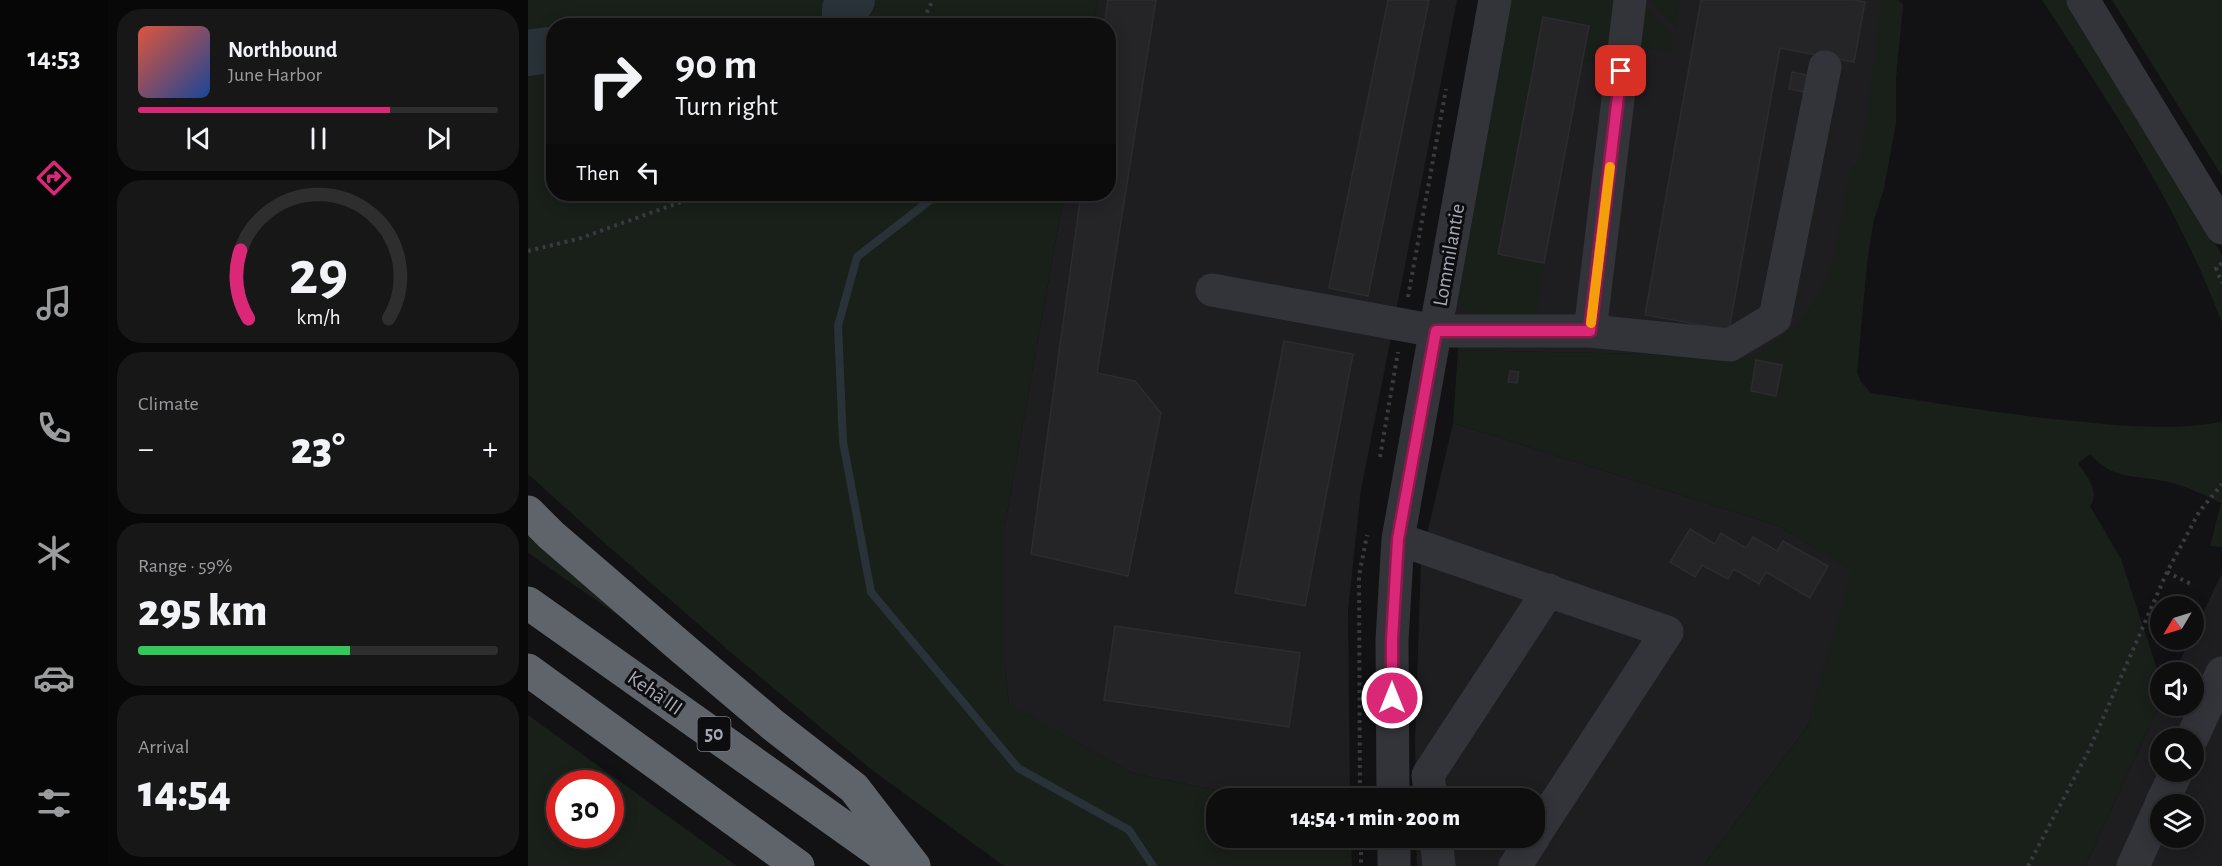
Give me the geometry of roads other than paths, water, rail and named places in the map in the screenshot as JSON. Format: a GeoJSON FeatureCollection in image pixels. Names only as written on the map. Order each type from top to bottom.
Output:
{"type":"FeatureCollection","features":[{"type":"Feature","properties":{"kind":"highway"},"geometry":{"type":"LineString","coordinates":[[528,512],[551,535],[691,656],[773,725],[854,788],[914,866]]}},
{"type":"Feature","properties":{"kind":"highway","name":"Kehä III"},"geometry":{"type":"LineString","coordinates":[[528,603],[899,866]]}},
{"type":"Feature","properties":{"kind":"highway"},"geometry":{"type":"LineString","coordinates":[[528,670],[798,866]]}},
{"type":"Feature","properties":{"kind":"street","name":"Lommilantie"},"geometry":{"type":"LineString","coordinates":[[1393,788],[1392,640],[1398,539],[1495,0]]}},
{"type":"Feature","properties":{"kind":"street"},"geometry":{"type":"LineString","coordinates":[[1590,331],[1630,0]]}},
{"type":"Feature","properties":{"kind":"street"},"geometry":{"type":"LineString","coordinates":[[2083,0],[2222,228]]}},
{"type":"Feature","properties":{"kind":"street"},"geometry":{"type":"LineString","coordinates":[[1212,290],[1436,331],[1590,331],[1730,345],[1774,318],[1825,67]]}},
{"type":"Feature","properties":{"kind":"street"},"geometry":{"type":"LineString","coordinates":[[1398,539],[1667,632],[1545,820]]}},
{"type":"Feature","properties":{"kind":"street"},"geometry":{"type":"LineString","coordinates":[[1430,788],[1428,775],[1549,590]]}},
{"type":"Feature","properties":{"kind":"street"},"geometry":{"type":"LineString","coordinates":[[2197,728],[2222,673]]}},
{"type":"Feature","properties":{"kind":"street"},"geometry":{"type":"LineString","coordinates":[[2133,866],[2150,830]]}},
{"type":"Feature","properties":{"kind":"street"},"geometry":{"type":"LineString","coordinates":[[1394,848],[1394,866]]}},
{"type":"Feature","properties":{"kind":"street"},"geometry":{"type":"LineString","coordinates":[[1437,848],[1439,866]]}},
{"type":"Feature","properties":{"kind":"street"},"geometry":{"type":"LineString","coordinates":[[1515,866],[1527,848]]}},
{"type":"Feature","properties":{"kind":"waterway"},"geometry":{"type":"LineString","coordinates":[[845,18],[845,9],[852,0]]}},
{"type":"Feature","properties":{"kind":"waterway"},"geometry":{"type":"LineString","coordinates":[[845,9],[853,18]]}},
{"type":"Feature","properties":{"kind":"waterway"},"geometry":{"type":"LineString","coordinates":[[528,53],[546,50]]}},
{"type":"Feature","properties":{"kind":"waterway"},"geometry":{"type":"LineString","coordinates":[[929,201],[857,257],[838,326],[843,442],[871,592],[1018,768],[1129,830],[1153,866]]}}]}
